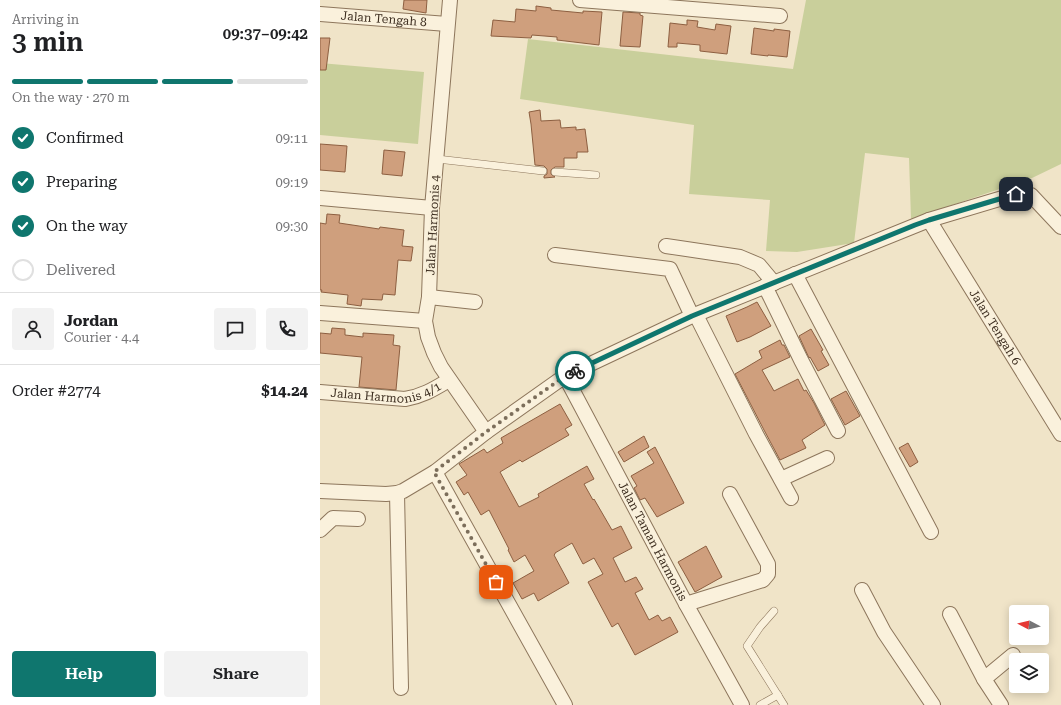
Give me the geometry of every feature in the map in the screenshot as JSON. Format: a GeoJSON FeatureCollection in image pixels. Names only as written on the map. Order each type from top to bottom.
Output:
{"type":"FeatureCollection","features":[{"type":"Feature","properties":{"kind":"street","name":"Jalan Harmonis 4"},"geometry":{"type":"LineString","coordinates":[[450,0],[432,208],[429,297],[425,321],[428,337],[441,367],[486,432]]}},
{"type":"Feature","properties":{"kind":"street"},"geometry":{"type":"LineString","coordinates":[[580,0],[780,16]]}},
{"type":"Feature","properties":{"kind":"street","name":"Jalan Tengah 8"},"geometry":{"type":"LineString","coordinates":[[320,14],[447,24]]}},
{"type":"Feature","properties":{"kind":"street"},"geometry":{"type":"LineString","coordinates":[[320,491],[377,494],[397,493],[403,491],[434,472],[486,432],[565,376],[694,315],[929,220],[1016,194],[1031,195],[1061,227]]}},
{"type":"Feature","properties":{"kind":"street"},"geometry":{"type":"LineString","coordinates":[[320,198],[432,208]]}},
{"type":"Feature","properties":{"kind":"street","name":"Jalan Tengah 6"},"geometry":{"type":"LineString","coordinates":[[929,220],[1061,434]]}},
{"type":"Feature","properties":{"kind":"street"},"geometry":{"type":"LineString","coordinates":[[666,246],[740,257],[759,265],[770,284],[801,360],[838,431]]}},
{"type":"Feature","properties":{"kind":"street"},"geometry":{"type":"LineString","coordinates":[[555,256],[670,269],[756,434],[792,498]]}},
{"type":"Feature","properties":{"kind":"street"},"geometry":{"type":"LineString","coordinates":[[795,274],[931,532]]}},
{"type":"Feature","properties":{"kind":"street"},"geometry":{"type":"LineString","coordinates":[[429,297],[475,302]]}},
{"type":"Feature","properties":{"kind":"street"},"geometry":{"type":"LineString","coordinates":[[320,313],[425,321]]}},
{"type":"Feature","properties":{"kind":"street","name":"Jalan Taman Harmonis"},"geometry":{"type":"LineString","coordinates":[[565,376],[686,604],[742,705]]}},
{"type":"Feature","properties":{"kind":"street","name":"Jalan Harmonis 4/1"},"geometry":{"type":"LineString","coordinates":[[320,392],[405,399],[418,397],[432,391],[449,380]]}},
{"type":"Feature","properties":{"kind":"street"},"geometry":{"type":"LineString","coordinates":[[781,479],[827,458]]}},
{"type":"Feature","properties":{"kind":"street"},"geometry":{"type":"LineString","coordinates":[[434,472],[565,705]]}},
{"type":"Feature","properties":{"kind":"street"},"geometry":{"type":"LineString","coordinates":[[397,493],[401,688]]}},
{"type":"Feature","properties":{"kind":"street"},"geometry":{"type":"LineString","coordinates":[[686,604],[762,580],[768,574],[768,564],[730,494]]}},
{"type":"Feature","properties":{"kind":"street"},"geometry":{"type":"LineString","coordinates":[[320,530],[333,518],[358,519]]}},
{"type":"Feature","properties":{"kind":"street"},"geometry":{"type":"LineString","coordinates":[[862,590],[884,632],[933,705]]}},
{"type":"Feature","properties":{"kind":"street"},"geometry":{"type":"LineString","coordinates":[[950,614],[984,679],[1001,705]]}},
{"type":"Feature","properties":{"kind":"street"},"geometry":{"type":"LineString","coordinates":[[984,679],[1009,658]]}},
{"type":"Feature","properties":{"kind":"lane"},"geometry":{"type":"LineString","coordinates":[[437,159],[543,171]]}},
{"type":"Feature","properties":{"kind":"lane"},"geometry":{"type":"LineString","coordinates":[[556,172],[596,175]]}},
{"type":"Feature","properties":{"kind":"lane"},"geometry":{"type":"LineString","coordinates":[[774,612],[760,627],[747,646],[784,705]]}},
{"type":"Feature","properties":{"kind":"lane"},"geometry":{"type":"LineString","coordinates":[[760,705],[778,695]]}},
{"type":"Feature","properties":{"kind":"green space"},"geometry":{"type":"Polygon","coordinates":[[[806,0],[1061,0],[1061,164],[1032,178],[911,219],[909,158],[865,153],[854,243],[797,252],[766,251],[770,200],[689,194],[694,125],[520,99],[528,39],[793,69],[806,0]]]}},
{"type":"Feature","properties":{"kind":"green space"},"geometry":{"type":"Polygon","coordinates":[[[320,63],[424,72],[418,144],[320,135],[320,63]]]}},
{"type":"Feature","properties":{"kind":"building"},"geometry":{"type":"Polygon","coordinates":[[[404,0],[427,0],[426,13],[403,9],[404,0]]]}},
{"type":"Feature","properties":{"kind":"building"},"geometry":{"type":"Polygon","coordinates":[[[536,6],[551,8],[551,10],[583,13],[583,11],[602,12],[599,45],[557,40],[557,37],[532,35],[531,38],[491,36],[493,20],[515,22],[516,9],[536,11],[536,6]]]}},
{"type":"Feature","properties":{"kind":"building"},"geometry":{"type":"Polygon","coordinates":[[[623,12],[640,13],[640,15],[643,16],[640,47],[620,46],[623,12]]]}},
{"type":"Feature","properties":{"kind":"building"},"geometry":{"type":"Polygon","coordinates":[[[687,20],[698,21],[697,27],[715,30],[716,24],[731,26],[727,54],[700,51],[700,45],[677,43],[677,47],[668,47],[670,23],[687,25],[687,20]]]}},
{"type":"Feature","properties":{"kind":"building"},"geometry":{"type":"Polygon","coordinates":[[[754,28],[774,31],[774,29],[790,31],[787,57],[751,54],[754,28]]]}},
{"type":"Feature","properties":{"kind":"building"},"geometry":{"type":"Polygon","coordinates":[[[320,38],[330,38],[326,70],[320,70],[320,38]]]}},
{"type":"Feature","properties":{"kind":"building"},"geometry":{"type":"Polygon","coordinates":[[[540,110],[541,121],[560,120],[561,128],[576,127],[576,130],[585,129],[588,152],[577,152],[577,158],[564,158],[564,167],[555,167],[551,170],[551,174],[555,177],[544,178],[547,174],[547,169],[544,166],[535,165],[529,112],[540,110]]]}},
{"type":"Feature","properties":{"kind":"building"},"geometry":{"type":"Polygon","coordinates":[[[320,144],[347,146],[345,172],[320,170],[320,144]]]}},
{"type":"Feature","properties":{"kind":"building"},"geometry":{"type":"Polygon","coordinates":[[[384,150],[405,152],[402,176],[382,174],[384,150]]]}},
{"type":"Feature","properties":{"kind":"building"},"geometry":{"type":"Polygon","coordinates":[[[327,214],[340,215],[339,223],[379,229],[380,227],[404,230],[402,246],[413,247],[411,261],[398,260],[395,295],[383,294],[382,300],[362,299],[361,306],[347,304],[348,295],[321,292],[320,223],[326,224],[327,214]]]}},
{"type":"Feature","properties":{"kind":"building"},"geometry":{"type":"Polygon","coordinates":[[[757,302],[771,326],[737,342],[726,316],[757,302]]]}},
{"type":"Feature","properties":{"kind":"building"},"geometry":{"type":"Polygon","coordinates":[[[332,328],[345,329],[345,335],[363,337],[363,333],[394,335],[393,345],[400,346],[396,390],[359,387],[362,357],[320,353],[320,333],[331,334],[332,328]]]}},
{"type":"Feature","properties":{"kind":"building"},"geometry":{"type":"Polygon","coordinates":[[[811,329],[823,350],[821,351],[829,365],[818,371],[810,357],[809,358],[799,336],[811,329]]]}},
{"type":"Feature","properties":{"kind":"building"},"geometry":{"type":"Polygon","coordinates":[[[780,340],[790,357],[762,370],[774,391],[798,379],[804,391],[806,390],[814,403],[825,425],[802,440],[806,448],[780,460],[735,374],[762,358],[759,351],[780,340]]]}},
{"type":"Feature","properties":{"kind":"building"},"geometry":{"type":"Polygon","coordinates":[[[846,391],[860,416],[845,425],[831,399],[846,391]]]}},
{"type":"Feature","properties":{"kind":"building"},"geometry":{"type":"Polygon","coordinates":[[[560,404],[572,425],[565,429],[569,435],[522,462],[520,460],[500,472],[519,507],[539,497],[538,494],[587,466],[594,479],[584,484],[612,530],[621,526],[632,548],[613,558],[625,582],[636,577],[643,589],[635,593],[649,620],[658,615],[662,621],[670,617],[678,632],[635,655],[618,623],[612,627],[588,582],[603,574],[594,558],[583,564],[572,543],[554,555],[569,583],[538,601],[534,593],[522,599],[513,583],[534,571],[525,555],[514,562],[489,510],[481,515],[468,492],[464,495],[456,482],[467,475],[459,464],[484,449],[487,453],[503,443],[501,438],[560,404]]]}},
{"type":"Feature","properties":{"kind":"building"},"geometry":{"type":"Polygon","coordinates":[[[644,436],[649,447],[624,462],[618,452],[644,436]]]}},
{"type":"Feature","properties":{"kind":"building"},"geometry":{"type":"Polygon","coordinates":[[[908,443],[918,462],[910,467],[899,448],[908,443]]]}},
{"type":"Feature","properties":{"kind":"building"},"geometry":{"type":"Polygon","coordinates":[[[655,447],[684,503],[657,517],[645,498],[640,500],[634,488],[637,486],[631,476],[654,463],[647,452],[655,447]]]}},
{"type":"Feature","properties":{"kind":"building"},"geometry":{"type":"Polygon","coordinates":[[[706,546],[722,577],[695,592],[678,562],[706,546]]]}},
{"type":"Feature","properties":{"kind":"way so far"},"geometry":{"type":"LineString","coordinates":[[496,582],[434,472],[486,432],[565,376],[575,371]]}},
{"type":"Feature","properties":{"kind":"route"},"geometry":{"type":"LineString","coordinates":[[575,371],[692,316],[915,225],[1016,194]]}}]}
